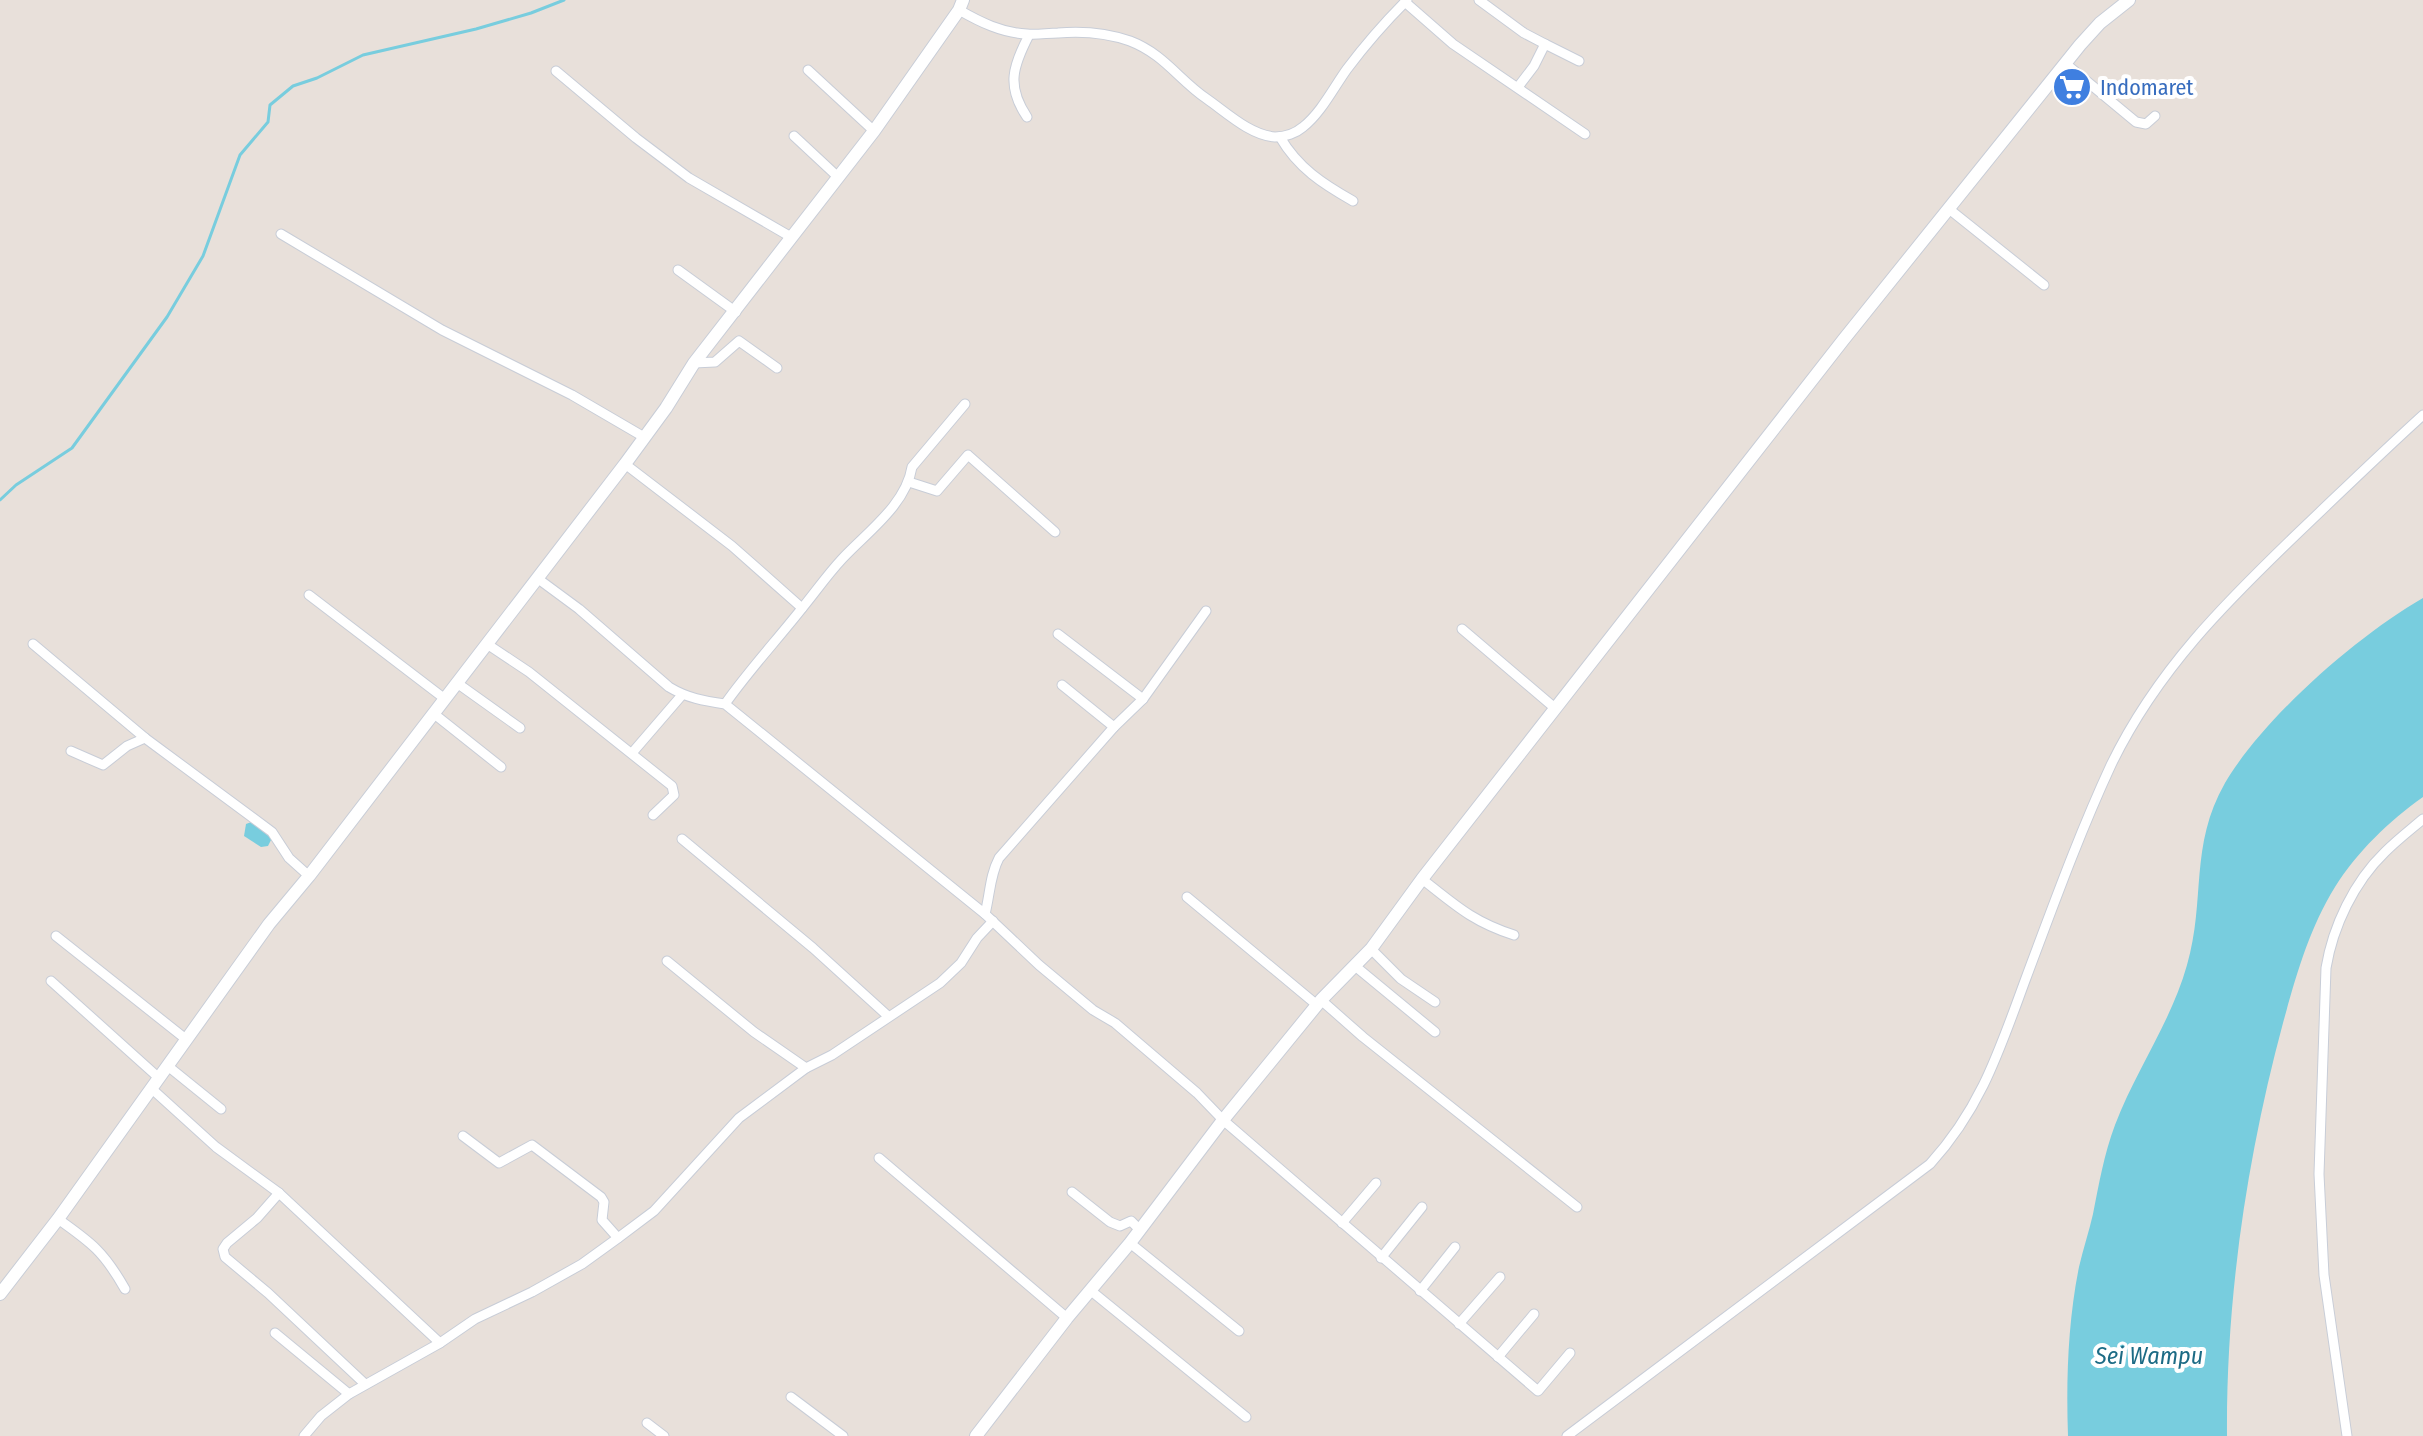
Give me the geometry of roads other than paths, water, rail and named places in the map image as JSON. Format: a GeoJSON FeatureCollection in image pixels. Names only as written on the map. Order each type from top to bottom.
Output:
{"type":"FeatureCollection","features":[{"type":"Feature","properties":{"kind":"street"},"geometry":{"type":"LineString","coordinates":[[1479,0],[1524,33],[1579,61]]}},
{"type":"Feature","properties":{"kind":"street"},"geometry":{"type":"LineString","coordinates":[[0,1294],[169,1067],[269,924],[625,464],[694,363],[874,131],[961,5],[999,29],[1029,35],[1090,33],[1131,42],[1162,58],[1200,94],[1237,120],[1258,133],[1280,137],[1294,133],[1310,120],[1350,65],[1406,1],[1453,44],[1585,134]]}},
{"type":"Feature","properties":{"kind":"street"},"geometry":{"type":"LineString","coordinates":[[976,1436],[1067,1318],[1130,1243],[1223,1120],[1319,1002],[1371,949],[1422,879],[1844,339],[2100,23],[2125,1]]}},
{"type":"Feature","properties":{"kind":"street"},"geometry":{"type":"LineString","coordinates":[[1027,117],[1019,105],[1013,83],[1019,53],[1029,35]]}},
{"type":"Feature","properties":{"kind":"street"},"geometry":{"type":"LineString","coordinates":[[1518,87],[1545,44]]}},
{"type":"Feature","properties":{"kind":"street"},"geometry":{"type":"LineString","coordinates":[[2066,64],[2136,122],[2146,124],[2155,116]]}},
{"type":"Feature","properties":{"kind":"street"},"geometry":{"type":"LineString","coordinates":[[808,70],[874,131]]}},
{"type":"Feature","properties":{"kind":"street"},"geometry":{"type":"LineString","coordinates":[[556,71],[689,178],[791,237]]}},
{"type":"Feature","properties":{"kind":"street"},"geometry":{"type":"LineString","coordinates":[[794,136],[838,177]]}},
{"type":"Feature","properties":{"kind":"street"},"geometry":{"type":"LineString","coordinates":[[1280,137],[1291,155],[1306,170],[1322,184],[1353,201]]}},
{"type":"Feature","properties":{"kind":"street"},"geometry":{"type":"LineString","coordinates":[[1949,209],[2044,285]]}},
{"type":"Feature","properties":{"kind":"street"},"geometry":{"type":"LineString","coordinates":[[281,234],[442,330],[572,395],[644,437]]}},
{"type":"Feature","properties":{"kind":"street"},"geometry":{"type":"LineString","coordinates":[[678,270],[736,312]]}},
{"type":"Feature","properties":{"kind":"street"},"geometry":{"type":"LineString","coordinates":[[694,363],[715,362],[739,341],[777,368]]}},
{"type":"Feature","properties":{"kind":"street"},"geometry":{"type":"LineString","coordinates":[[725,704],[841,559],[884,517],[909,482],[912,467],[965,404]]}},
{"type":"Feature","properties":{"kind":"street"},"geometry":{"type":"LineString","coordinates":[[1567,1436],[1930,1164],[1953,1140],[1991,1072],[2074,852],[2112,763],[2147,699],[2183,651],[2225,604],[2423,415]]}},
{"type":"Feature","properties":{"kind":"street"},"geometry":{"type":"LineString","coordinates":[[909,482],[937,491],[968,455],[1055,532]]}},
{"type":"Feature","properties":{"kind":"street"},"geometry":{"type":"LineString","coordinates":[[625,464],[732,546],[802,608]]}},
{"type":"Feature","properties":{"kind":"street"},"geometry":{"type":"LineString","coordinates":[[537,578],[579,609],[669,687],[682,695],[725,704],[985,914],[1071,992],[1115,1023],[1197,1093],[1223,1120],[1538,1391],[1570,1353]]}},
{"type":"Feature","properties":{"kind":"street"},"geometry":{"type":"LineString","coordinates":[[309,595],[445,699]]}},
{"type":"Feature","properties":{"kind":"street"},"geometry":{"type":"LineString","coordinates":[[985,914],[991,875],[999,858],[1114,727],[1143,699],[1206,611]]}},
{"type":"Feature","properties":{"kind":"street"},"geometry":{"type":"LineString","coordinates":[[1462,629],[1556,709]]}},
{"type":"Feature","properties":{"kind":"street"},"geometry":{"type":"LineString","coordinates":[[1058,634],[1143,699]]}},
{"type":"Feature","properties":{"kind":"street"},"geometry":{"type":"LineString","coordinates":[[33,644],[145,738],[272,832],[289,858],[309,876]]}},
{"type":"Feature","properties":{"kind":"street"},"geometry":{"type":"LineString","coordinates":[[487,644],[529,672],[672,786],[675,791],[672,799],[653,815]]}},
{"type":"Feature","properties":{"kind":"street"},"geometry":{"type":"LineString","coordinates":[[457,683],[520,728]]}},
{"type":"Feature","properties":{"kind":"street"},"geometry":{"type":"LineString","coordinates":[[1062,685],[1114,727]]}},
{"type":"Feature","properties":{"kind":"street"},"geometry":{"type":"LineString","coordinates":[[632,753],[682,695]]}},
{"type":"Feature","properties":{"kind":"street"},"geometry":{"type":"LineString","coordinates":[[433,713],[501,767]]}},
{"type":"Feature","properties":{"kind":"street"},"geometry":{"type":"LineString","coordinates":[[71,751],[103,765],[127,746],[145,738]]}},
{"type":"Feature","properties":{"kind":"street"},"geometry":{"type":"LineString","coordinates":[[2347,1436],[2324,1275],[2319,1174],[2326,968],[2330,944],[2362,879],[2385,852],[2423,819]]}},
{"type":"Feature","properties":{"kind":"street"},"geometry":{"type":"LineString","coordinates":[[682,839],[802,938],[888,1016]]}},
{"type":"Feature","properties":{"kind":"street"},"geometry":{"type":"LineString","coordinates":[[1422,879],[1470,917],[1514,935]]}},
{"type":"Feature","properties":{"kind":"street"},"geometry":{"type":"LineString","coordinates":[[1187,897],[1577,1207]]}},
{"type":"Feature","properties":{"kind":"street"},"geometry":{"type":"LineString","coordinates":[[304,1436],[321,1416],[349,1394],[440,1343],[475,1319],[582,1264],[618,1238],[654,1211],[739,1118],[806,1068],[832,1055],[940,983],[993,921]]}},
{"type":"Feature","properties":{"kind":"street"},"geometry":{"type":"LineString","coordinates":[[56,936],[187,1040]]}},
{"type":"Feature","properties":{"kind":"street"},"geometry":{"type":"LineString","coordinates":[[1371,949],[1401,979],[1435,1002]]}},
{"type":"Feature","properties":{"kind":"street"},"geometry":{"type":"LineString","coordinates":[[667,961],[754,1032],[806,1068]]}},
{"type":"Feature","properties":{"kind":"street"},"geometry":{"type":"LineString","coordinates":[[1355,966],[1435,1032]]}},
{"type":"Feature","properties":{"kind":"street"},"geometry":{"type":"LineString","coordinates":[[51,981],[216,1147],[279,1193],[440,1343]]}},
{"type":"Feature","properties":{"kind":"street"},"geometry":{"type":"LineString","coordinates":[[169,1067],[221,1109]]}},
{"type":"Feature","properties":{"kind":"street"},"geometry":{"type":"LineString","coordinates":[[463,1136],[499,1163],[532,1145],[601,1197],[604,1202],[602,1220],[618,1238]]}},
{"type":"Feature","properties":{"kind":"street"},"geometry":{"type":"LineString","coordinates":[[879,1158],[1067,1318]]}},
{"type":"Feature","properties":{"kind":"street"},"geometry":{"type":"LineString","coordinates":[[1342,1223],[1376,1183]]}},
{"type":"Feature","properties":{"kind":"street"},"geometry":{"type":"LineString","coordinates":[[1072,1192],[1117,1226],[1131,1221],[1139,1229]]}},
{"type":"Feature","properties":{"kind":"street"},"geometry":{"type":"LineString","coordinates":[[279,1193],[257,1218],[227,1243],[223,1249],[225,1257],[365,1384]]}},
{"type":"Feature","properties":{"kind":"street"},"geometry":{"type":"LineString","coordinates":[[1381,1258],[1422,1207]]}},
{"type":"Feature","properties":{"kind":"street"},"geometry":{"type":"LineString","coordinates":[[58,1219],[94,1245],[109,1262],[125,1289]]}},
{"type":"Feature","properties":{"kind":"street"},"geometry":{"type":"LineString","coordinates":[[1130,1243],[1239,1331]]}},
{"type":"Feature","properties":{"kind":"street"},"geometry":{"type":"LineString","coordinates":[[1420,1291],[1455,1247]]}},
{"type":"Feature","properties":{"kind":"street"},"geometry":{"type":"LineString","coordinates":[[1459,1324],[1500,1277]]}},
{"type":"Feature","properties":{"kind":"street"},"geometry":{"type":"LineString","coordinates":[[1090,1290],[1246,1417]]}},
{"type":"Feature","properties":{"kind":"street"},"geometry":{"type":"LineString","coordinates":[[1498,1357],[1534,1314]]}},
{"type":"Feature","properties":{"kind":"street"},"geometry":{"type":"LineString","coordinates":[[275,1333],[349,1394]]}},
{"type":"Feature","properties":{"kind":"street"},"geometry":{"type":"LineString","coordinates":[[791,1397],[843,1436]]}},
{"type":"Feature","properties":{"kind":"street"},"geometry":{"type":"LineString","coordinates":[[647,1423],[664,1436]]}},
{"type":"Feature","properties":{"kind":"water","name":"Sei Wampu"},"geometry":{"type":"Polygon","coordinates":[[[2423,598],[2423,797],[2374,838],[2335,887],[2318,919],[2293,988],[2270,1074],[2241,1228],[2230,1332],[2227,1436],[2068,1436],[2069,1351],[2079,1267],[2115,1125],[2172,1006],[2187,965],[2193,941],[2202,851],[2214,806],[2242,758],[2287,705],[2342,656],[2423,598]]]}},
{"type":"Feature","properties":{"kind":"water"},"geometry":{"type":"Polygon","coordinates":[[[254,821],[272,838],[268,846],[261,847],[244,836],[246,824],[254,821]]]}},
{"type":"Feature","properties":{"kind":"waterway"},"geometry":{"type":"LineString","coordinates":[[0,500],[16,485],[72,448],[167,317],[203,256],[240,155],[268,122],[270,105],[293,86],[317,78],[363,55],[476,29],[564,0]]}},
{"type":"Feature","properties":{"kind":"place","name":"Indomaret"},"geometry":{"type":"Point","coordinates":[2072,87]}}]}
